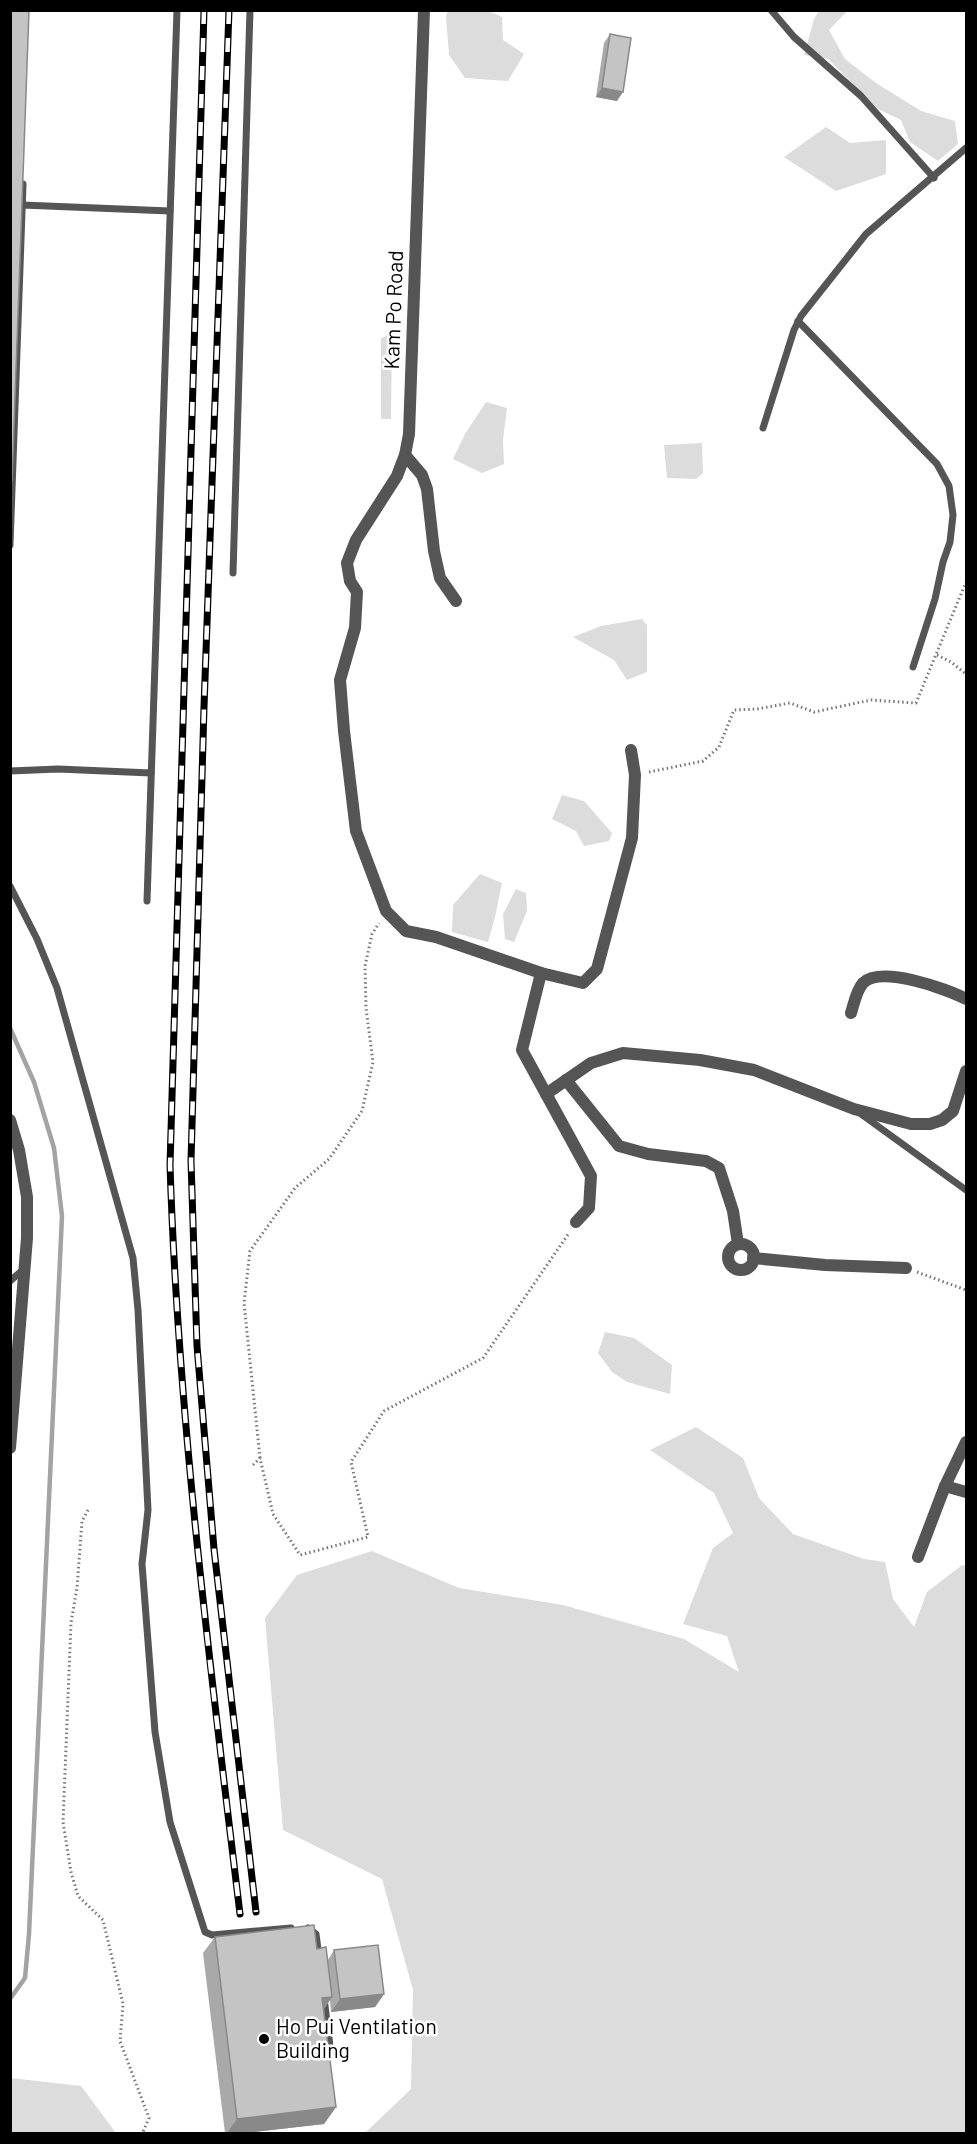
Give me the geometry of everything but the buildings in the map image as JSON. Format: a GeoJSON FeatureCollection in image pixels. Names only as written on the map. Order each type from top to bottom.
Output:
{"type":"FeatureCollection","features":[{"type":"Feature","properties":{"kind":"street","name":"Kam Po Road"},"geometry":{"type":"LineString","coordinates":[[386,911],[356,831],[340,680],[354,628],[357,592],[350,581],[347,563],[356,540],[398,476],[409,434],[424,10]]}},
{"type":"Feature","properties":{"kind":"street"},"geometry":{"type":"LineString","coordinates":[[405,455],[422,475],[427,489],[434,551],[440,578],[456,601]]}},
{"type":"Feature","properties":{"kind":"street"},"geometry":{"type":"LineString","coordinates":[[386,911],[406,931],[436,937],[541,973],[583,983],[597,969],[632,838],[635,775],[631,750]]}},
{"type":"Feature","properties":{"kind":"street"},"geometry":{"type":"LineString","coordinates":[[541,973],[522,1050],[591,1176],[588,1208],[576,1222]]}},
{"type":"Feature","properties":{"kind":"street"},"geometry":{"type":"LineString","coordinates":[[851,1013],[857,993],[864,982],[876,977],[895,976],[953,992],[966,999]]}},
{"type":"Feature","properties":{"kind":"street"},"geometry":{"type":"LineString","coordinates":[[546,1094],[591,1063],[623,1053],[700,1060],[754,1070],[854,1108],[911,1124],[930,1124],[942,1120],[953,1111],[966,1071]]}},
{"type":"Feature","properties":{"kind":"street"},"geometry":{"type":"LineString","coordinates":[[566,1080],[619,1146],[648,1154],[706,1161],[719,1168],[733,1210],[738,1244]]}},
{"type":"Feature","properties":{"kind":"street"},"geometry":{"type":"LineString","coordinates":[[10,1120],[19,1150],[27,1197],[26,1267],[10,1448]]}},
{"type":"Feature","properties":{"kind":"street"},"geometry":{"type":"LineString","coordinates":[[738,1244],[746,1245],[752,1250],[753,1258],[750,1266],[743,1269],[735,1269],[729,1263],[728,1255],[731,1248],[738,1244]]}},
{"type":"Feature","properties":{"kind":"street"},"geometry":{"type":"LineString","coordinates":[[753,1258],[825,1265],[906,1268]]}},
{"type":"Feature","properties":{"kind":"street"},"geometry":{"type":"LineString","coordinates":[[918,1557],[945,1486],[966,1442]]}},
{"type":"Feature","properties":{"kind":"street"},"geometry":{"type":"LineString","coordinates":[[945,1486],[966,1492]]}},
{"type":"Feature","properties":{"kind":"lane"},"geometry":{"type":"LineString","coordinates":[[147,901],[177,10]]}},
{"type":"Feature","properties":{"kind":"lane"},"geometry":{"type":"LineString","coordinates":[[233,573],[250,10]]}},
{"type":"Feature","properties":{"kind":"lane"},"geometry":{"type":"LineString","coordinates":[[771,10],[794,37],[861,96],[934,178]]}},
{"type":"Feature","properties":{"kind":"lane"},"geometry":{"type":"LineString","coordinates":[[763,428],[798,321],[866,234],[934,178],[966,148]]}},
{"type":"Feature","properties":{"kind":"lane"},"geometry":{"type":"LineString","coordinates":[[10,546],[23,171]]}},
{"type":"Feature","properties":{"kind":"lane"},"geometry":{"type":"LineString","coordinates":[[22,205],[170,211]]}},
{"type":"Feature","properties":{"kind":"lane"},"geometry":{"type":"LineString","coordinates":[[798,321],[937,464],[949,486],[953,514],[950,542],[913,667]]}},
{"type":"Feature","properties":{"kind":"lane"},"geometry":{"type":"LineString","coordinates":[[10,771],[151,773]]}},
{"type":"Feature","properties":{"kind":"lane"},"geometry":{"type":"LineString","coordinates":[[10,886],[37,939],[57,988],[133,1258],[138,1310],[148,1510],[143,1575],[155,1732],[170,1822],[205,1932],[212,1935],[309,1928],[316,1934],[320,1967]]}},
{"type":"Feature","properties":{"kind":"lane"},"geometry":{"type":"LineString","coordinates":[[854,1108],[966,1190]]}},
{"type":"Feature","properties":{"kind":"lane"},"geometry":{"type":"LineString","coordinates":[[10,1281],[26,1267]]}},
{"type":"Feature","properties":{"kind":"lane"},"geometry":{"type":"LineString","coordinates":[[323,1988],[331,2054]]}},
{"type":"Feature","properties":{"kind":"path"},"geometry":{"type":"LineString","coordinates":[[635,775],[703,761],[719,747],[734,710],[757,709],[790,702],[814,712],[872,700],[916,703],[966,582]]}},
{"type":"Feature","properties":{"kind":"path"},"geometry":{"type":"LineString","coordinates":[[937,655],[951,662],[966,674]]}},
{"type":"Feature","properties":{"kind":"path"},"geometry":{"type":"LineString","coordinates":[[386,911],[372,934],[365,966],[366,1008],[373,1062],[362,1111],[329,1159],[295,1188],[250,1251],[244,1303],[260,1458],[273,1514],[300,1556],[368,1537],[351,1462],[378,1420],[384,1412],[483,1358],[576,1222]]}},
{"type":"Feature","properties":{"kind":"path"},"geometry":{"type":"LineString","coordinates":[[906,1268],[966,1290]]}},
{"type":"Feature","properties":{"kind":"path"},"geometry":{"type":"LineString","coordinates":[[253,1465],[260,1458]]}},
{"type":"Feature","properties":{"kind":"path"},"geometry":{"type":"LineString","coordinates":[[88,1510],[82,1521],[77,1588],[71,1623],[63,1822],[71,1872],[78,1896],[103,1920],[123,2004],[120,2041],[149,2118],[142,2133]]}},
{"type":"Feature","properties":{"kind":"shaded area"},"geometry":{"type":"Polygon","coordinates":[[[448,10],[489,11],[502,17],[503,40],[524,54],[508,81],[465,78],[449,55],[446,17],[448,10]]]}},
{"type":"Feature","properties":{"kind":"shaded area"},"geometry":{"type":"Polygon","coordinates":[[[819,11],[847,11],[829,30],[845,59],[876,83],[921,111],[955,121],[958,144],[938,161],[910,142],[901,120],[878,109],[828,59],[804,55],[814,19],[819,11]]]}},
{"type":"Feature","properties":{"kind":"shaded area"},"geometry":{"type":"Polygon","coordinates":[[[826,127],[850,143],[886,140],[886,174],[836,191],[784,157],[826,127]]]}},
{"type":"Feature","properties":{"kind":"shaded area"},"geometry":{"type":"Polygon","coordinates":[[[392,334],[391,419],[381,419],[381,338],[392,334]]]}},
{"type":"Feature","properties":{"kind":"shaded area"},"geometry":{"type":"Polygon","coordinates":[[[486,402],[507,408],[503,440],[504,464],[482,473],[453,459],[465,434],[486,402]]]}},
{"type":"Feature","properties":{"kind":"shaded area"},"geometry":{"type":"Polygon","coordinates":[[[702,443],[703,473],[696,479],[667,478],[664,445],[702,443]]]}},
{"type":"Feature","properties":{"kind":"shaded area"},"geometry":{"type":"Polygon","coordinates":[[[642,619],[647,625],[647,672],[627,680],[614,660],[573,637],[601,626],[642,619]]]}},
{"type":"Feature","properties":{"kind":"shaded area"},"geometry":{"type":"Polygon","coordinates":[[[562,795],[584,801],[612,833],[609,841],[584,846],[576,831],[552,819],[562,795]]]}},
{"type":"Feature","properties":{"kind":"shaded area"},"geometry":{"type":"Polygon","coordinates":[[[480,874],[502,883],[488,942],[452,932],[453,905],[480,874]]]}},
{"type":"Feature","properties":{"kind":"shaded area"},"geometry":{"type":"Polygon","coordinates":[[[516,889],[526,893],[527,911],[514,942],[505,939],[503,914],[516,889]]]}},
{"type":"Feature","properties":{"kind":"shaded area"},"geometry":{"type":"Polygon","coordinates":[[[605,1332],[634,1338],[672,1365],[670,1394],[627,1382],[612,1372],[598,1353],[605,1332]]]}},
{"type":"Feature","properties":{"kind":"shaded area"},"geometry":{"type":"Polygon","coordinates":[[[696,1427],[743,1458],[759,1498],[793,1534],[864,1559],[885,1562],[893,1599],[914,1627],[927,1592],[962,1565],[966,1566],[966,2133],[365,2133],[411,2089],[413,1990],[382,1879],[283,1830],[265,1618],[297,1575],[372,1551],[459,1588],[563,1605],[684,1639],[739,1672],[727,1636],[683,1624],[713,1548],[733,1533],[714,1493],[650,1450],[696,1427]]]}},
{"type":"Feature","properties":{"kind":"shaded area"},"geometry":{"type":"Polygon","coordinates":[[[11,2078],[81,2086],[116,2133],[11,2133],[11,2078]]]}},
{"type":"Feature","properties":{"kind":"waterway"},"geometry":{"type":"LineString","coordinates":[[10,1028],[34,1082],[54,1148],[62,1216],[29,1934],[25,1978],[10,1999]]}},
{"type":"Feature","properties":{"kind":"railway"},"geometry":{"type":"LineString","coordinates":[[204,10],[170,1165],[174,1259],[188,1447],[207,1634],[240,1914]]}},
{"type":"Feature","properties":{"kind":"railway"},"geometry":{"type":"LineString","coordinates":[[229,10],[204,707],[191,1161],[197,1346],[214,1549],[256,1912]]}},
{"type":"Feature","properties":{"kind":"place","name":"Ho Pui Ventilation Building"},"geometry":{"type":"Point","coordinates":[264,2039]}}]}
